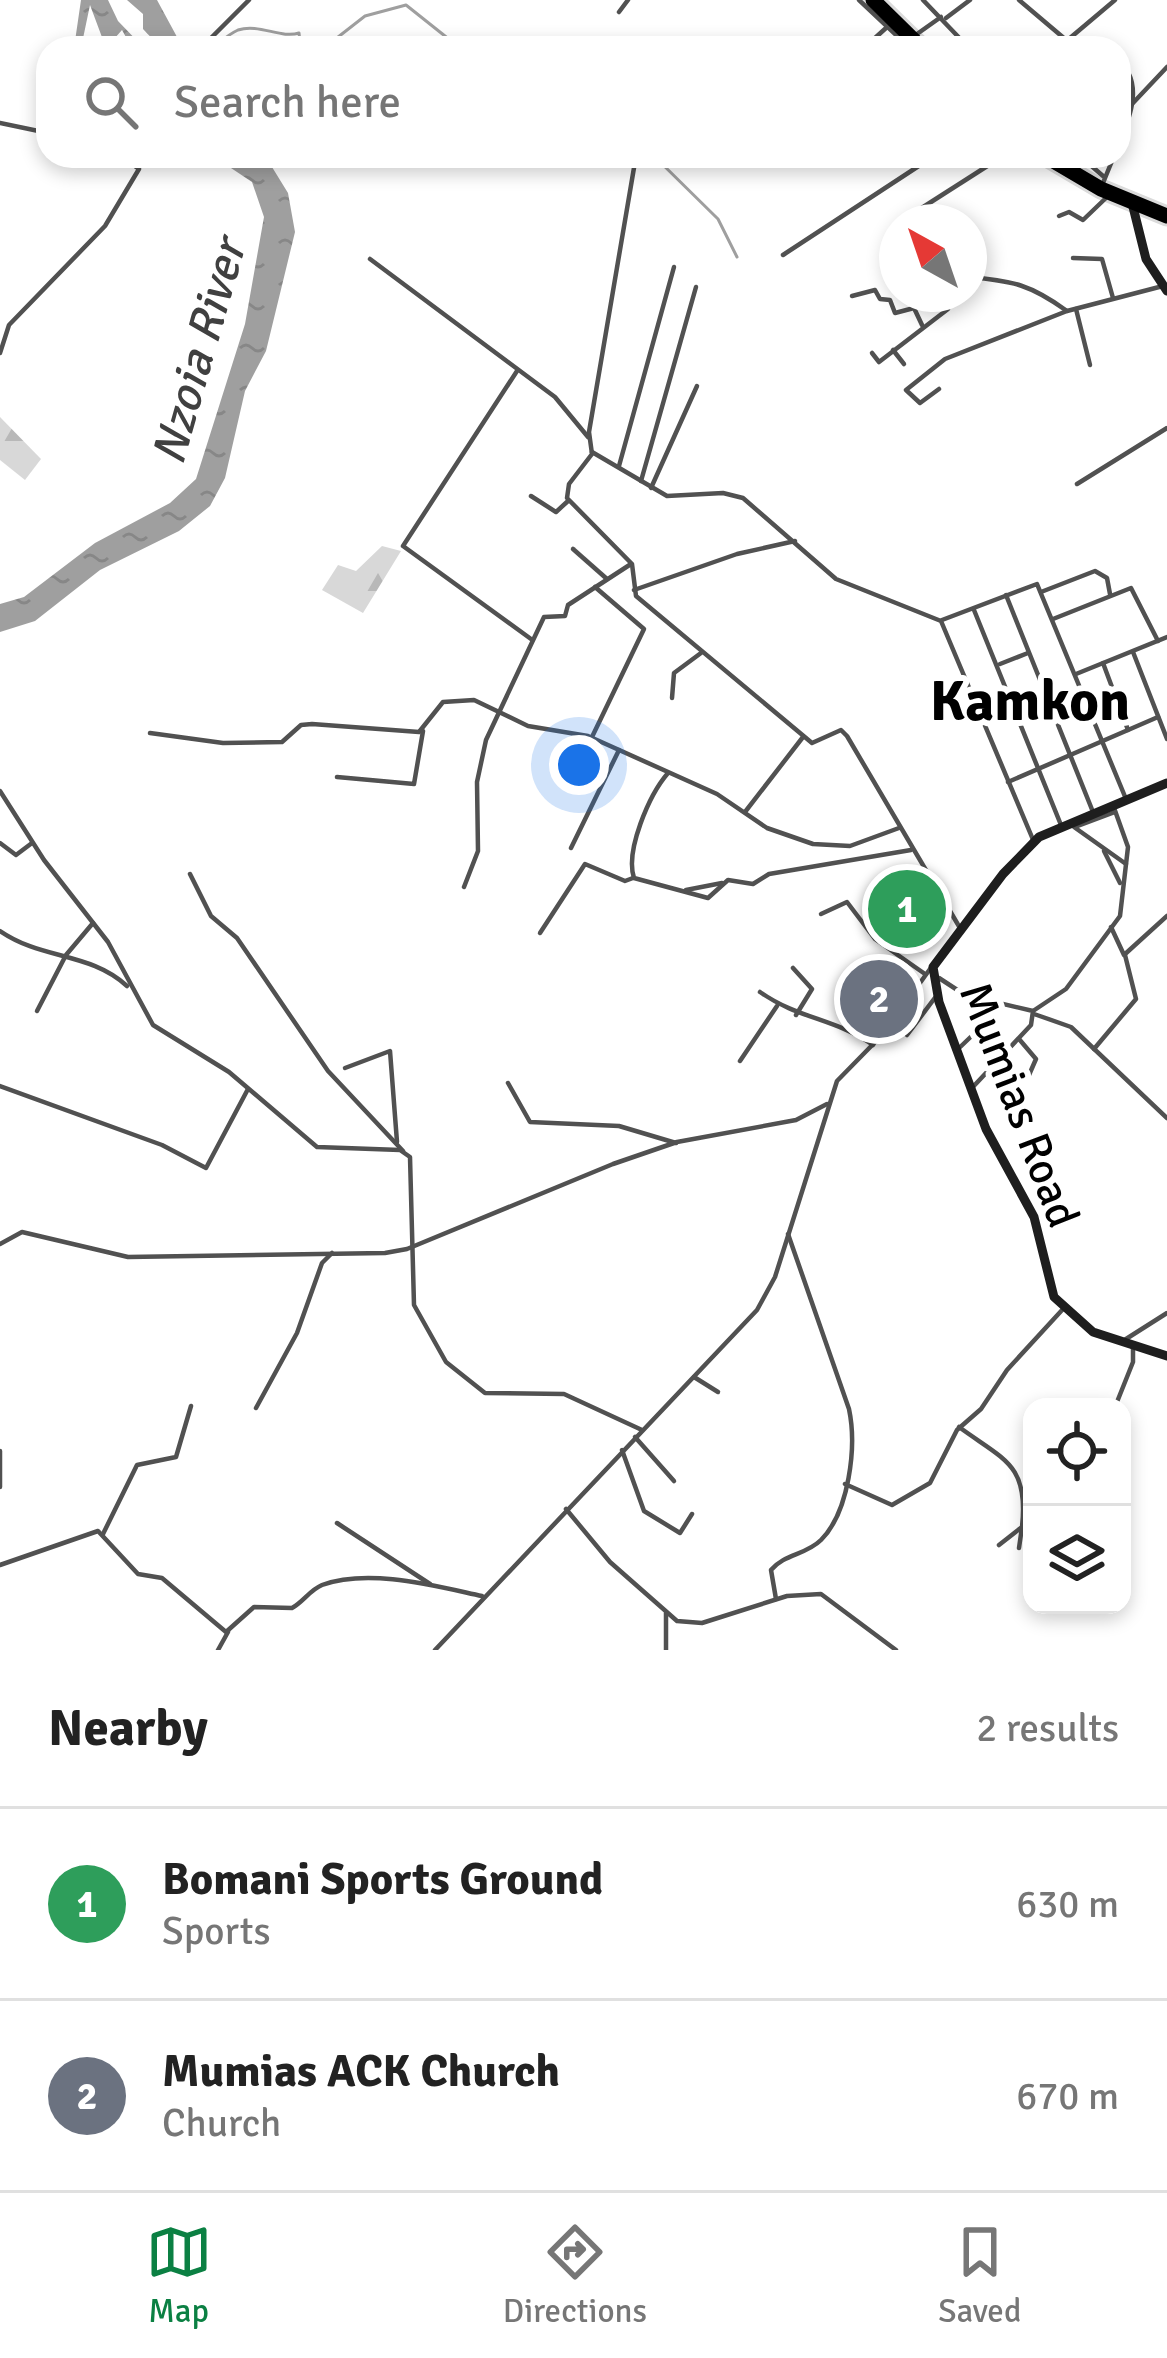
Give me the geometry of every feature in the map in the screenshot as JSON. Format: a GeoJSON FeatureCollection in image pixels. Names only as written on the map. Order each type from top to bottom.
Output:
{"type":"FeatureCollection","features":[{"type":"Feature","properties":{"kind":"highway"},"geometry":{"type":"LineString","coordinates":[[873,5],[905,36]]}},
{"type":"Feature","properties":{"kind":"highway"},"geometry":{"type":"LineString","coordinates":[[1069,168],[1167,216]]}},
{"type":"Feature","properties":{"kind":"street"},"geometry":{"type":"LineString","coordinates":[[213,36],[249,0]]}},
{"type":"Feature","properties":{"kind":"street"},"geometry":{"type":"LineString","coordinates":[[619,12],[628,0]]}},
{"type":"Feature","properties":{"kind":"street"},"geometry":{"type":"LineString","coordinates":[[859,0],[873,5]]}},
{"type":"Feature","properties":{"kind":"street"},"geometry":{"type":"LineString","coordinates":[[923,0],[958,36]]}},
{"type":"Feature","properties":{"kind":"street"},"geometry":{"type":"LineString","coordinates":[[905,36],[970,0]]}},
{"type":"Feature","properties":{"kind":"street"},"geometry":{"type":"LineString","coordinates":[[1019,0],[1064,36]]}},
{"type":"Feature","properties":{"kind":"street"},"geometry":{"type":"LineString","coordinates":[[1027,8],[1035,0]]}},
{"type":"Feature","properties":{"kind":"street"},"geometry":{"type":"LineString","coordinates":[[1072,36],[1115,0]]}},
{"type":"Feature","properties":{"kind":"street"},"geometry":{"type":"LineString","coordinates":[[1133,103],[1167,67]]}},
{"type":"Feature","properties":{"kind":"street"},"geometry":{"type":"LineString","coordinates":[[1131,82],[1131,109]]}},
{"type":"Feature","properties":{"kind":"street"},"geometry":{"type":"LineString","coordinates":[[0,123],[36,130]]}},
{"type":"Feature","properties":{"kind":"street"},"geometry":{"type":"LineString","coordinates":[[0,353],[9,325],[111,217],[139,168]]}},
{"type":"Feature","properties":{"kind":"street"},"geometry":{"type":"LineString","coordinates":[[588,437],[634,168]]}},
{"type":"Feature","properties":{"kind":"street"},"geometry":{"type":"LineString","coordinates":[[783,255],[916,168]]}},
{"type":"Feature","properties":{"kind":"street"},"geometry":{"type":"LineString","coordinates":[[928,204],[984,168]]}},
{"type":"Feature","properties":{"kind":"street"},"geometry":{"type":"LineString","coordinates":[[1090,168],[1105,186]]}},
{"type":"Feature","properties":{"kind":"street"},"geometry":{"type":"LineString","coordinates":[[1059,217],[1069,212],[1083,220],[1105,186],[1110,168]]}},
{"type":"Feature","properties":{"kind":"street"},"geometry":{"type":"LineString","coordinates":[[1139,206],[1141,233]]}},
{"type":"Feature","properties":{"kind":"street"},"geometry":{"type":"LineString","coordinates":[[939,389],[920,404],[906,391],[945,359],[1067,311],[1165,288],[1147,259],[1139,206]]}},
{"type":"Feature","properties":{"kind":"street"},"geometry":{"type":"LineString","coordinates":[[1073,258],[1102,260],[1112,298]]}},
{"type":"Feature","properties":{"kind":"street"},"geometry":{"type":"LineString","coordinates":[[370,260],[561,403],[588,437],[592,452],[674,497],[737,495],[844,584],[940,620],[974,610],[1033,582],[1126,799]]}},
{"type":"Feature","properties":{"kind":"street"},"geometry":{"type":"LineString","coordinates":[[619,466],[674,267]]}},
{"type":"Feature","properties":{"kind":"street"},"geometry":{"type":"LineString","coordinates":[[987,278],[1014,280],[1048,293],[1067,311]]}},
{"type":"Feature","properties":{"kind":"street"},"geometry":{"type":"LineString","coordinates":[[641,481],[696,287]]}},
{"type":"Feature","properties":{"kind":"street"},"geometry":{"type":"LineString","coordinates":[[852,296],[875,290],[880,299],[890,300],[895,313],[913,307],[922,325]]}},
{"type":"Feature","properties":{"kind":"street"},"geometry":{"type":"LineString","coordinates":[[1076,309],[1090,365]]}},
{"type":"Feature","properties":{"kind":"street"},"geometry":{"type":"LineString","coordinates":[[872,353],[879,362],[942,312]]}},
{"type":"Feature","properties":{"kind":"street"},"geometry":{"type":"LineString","coordinates":[[892,350],[904,364]]}},
{"type":"Feature","properties":{"kind":"street"},"geometry":{"type":"LineString","coordinates":[[517,371],[403,546],[531,639]]}},
{"type":"Feature","properties":{"kind":"street"},"geometry":{"type":"LineString","coordinates":[[651,488],[697,386]]}},
{"type":"Feature","properties":{"kind":"street"},"geometry":{"type":"LineString","coordinates":[[1077,484],[1167,428]]}},
{"type":"Feature","properties":{"kind":"street"},"geometry":{"type":"LineString","coordinates":[[592,452],[568,487],[568,501],[632,564],[634,590],[803,737],[815,744],[841,730],[960,928]]}},
{"type":"Feature","properties":{"kind":"street"},"geometry":{"type":"LineString","coordinates":[[531,496],[556,512],[568,501]]}},
{"type":"Feature","properties":{"kind":"street"},"geometry":{"type":"LineString","coordinates":[[634,590],[737,554],[795,541]]}},
{"type":"Feature","properties":{"kind":"street"},"geometry":{"type":"LineString","coordinates":[[573,549],[607,579]]}},
{"type":"Feature","properties":{"kind":"street"},"geometry":{"type":"LineString","coordinates":[[464,887],[478,855],[478,776],[497,711],[531,639],[544,616],[565,616],[569,605],[632,564]]}},
{"type":"Feature","properties":{"kind":"street"},"geometry":{"type":"LineString","coordinates":[[1041,592],[1095,571],[1107,578],[1110,595]]}},
{"type":"Feature","properties":{"kind":"street"},"geometry":{"type":"LineString","coordinates":[[592,737],[644,629],[595,587]]}},
{"type":"Feature","properties":{"kind":"street"},"geometry":{"type":"LineString","coordinates":[[1052,619],[1131,588],[1167,648]]}},
{"type":"Feature","properties":{"kind":"street"},"geometry":{"type":"LineString","coordinates":[[1006,596],[1094,812]]}},
{"type":"Feature","properties":{"kind":"street"},"geometry":{"type":"LineString","coordinates":[[974,610],[1067,825],[1126,864]]}},
{"type":"Feature","properties":{"kind":"street"},"geometry":{"type":"LineString","coordinates":[[940,620],[1034,842]]}},
{"type":"Feature","properties":{"kind":"street"},"geometry":{"type":"LineString","coordinates":[[1076,674],[1163,639]]}},
{"type":"Feature","properties":{"kind":"street"},"geometry":{"type":"LineString","coordinates":[[1133,652],[1167,739]]}},
{"type":"Feature","properties":{"kind":"street"},"geometry":{"type":"LineString","coordinates":[[672,698],[674,673],[701,653]]}},
{"type":"Feature","properties":{"kind":"street"},"geometry":{"type":"LineString","coordinates":[[998,665],[1028,653]]}},
{"type":"Feature","properties":{"kind":"street"},"geometry":{"type":"LineString","coordinates":[[1103,663],[1128,730]]}},
{"type":"Feature","properties":{"kind":"street"},"geometry":{"type":"LineString","coordinates":[[1018,716],[1082,691]]}},
{"type":"Feature","properties":{"kind":"street"},"geometry":{"type":"LineString","coordinates":[[338,777],[414,784],[423,730],[439,705],[450,698],[475,700],[528,726],[592,737],[746,812],[774,831],[832,847],[899,828]]}},
{"type":"Feature","properties":{"kind":"street"},"geometry":{"type":"LineString","coordinates":[[1008,782],[1167,709]]}},
{"type":"Feature","properties":{"kind":"street"},"geometry":{"type":"LineString","coordinates":[[150,733],[274,743],[307,724],[423,730]]}},
{"type":"Feature","properties":{"kind":"street"},"geometry":{"type":"LineString","coordinates":[[746,812],[803,737]]}},
{"type":"Feature","properties":{"kind":"street"},"geometry":{"type":"LineString","coordinates":[[571,848],[619,750]]}},
{"type":"Feature","properties":{"kind":"street"},"geometry":{"type":"LineString","coordinates":[[633,878],[640,832],[668,773]]}},
{"type":"Feature","properties":{"kind":"street","name":"Mumias Road"},"geometry":{"type":"LineString","coordinates":[[1063,1309],[1046,1279],[1030,1206],[992,1142],[931,971],[960,928],[1034,842],[1167,783]]}},
{"type":"Feature","properties":{"kind":"street"},"geometry":{"type":"LineString","coordinates":[[0,791],[32,843],[113,950],[153,1024],[248,1089],[320,1149],[403,1151]]}},
{"type":"Feature","properties":{"kind":"street"},"geometry":{"type":"LineString","coordinates":[[971,1089],[1010,1050],[1034,1013],[1066,989],[1121,914],[1127,847],[1114,808],[1067,825]]}},
{"type":"Feature","properties":{"kind":"street"},"geometry":{"type":"LineString","coordinates":[[0,843],[17,855],[32,843]]}},
{"type":"Feature","properties":{"kind":"street"},"geometry":{"type":"LineString","coordinates":[[1103,849],[1123,889]]}},
{"type":"Feature","properties":{"kind":"street"},"geometry":{"type":"LineString","coordinates":[[686,890],[722,883],[753,884],[769,874],[910,850]]}},
{"type":"Feature","properties":{"kind":"street"},"geometry":{"type":"LineString","coordinates":[[540,933],[587,863],[625,881],[633,878],[709,897],[722,883]]}},
{"type":"Feature","properties":{"kind":"street"},"geometry":{"type":"LineString","coordinates":[[190,874],[213,920],[237,938],[328,1071],[397,1142],[414,1168],[415,1306],[441,1356],[459,1375],[489,1394],[564,1394],[642,1430]]}},
{"type":"Feature","properties":{"kind":"street"},"geometry":{"type":"LineString","coordinates":[[821,914],[847,902],[875,939],[965,995],[1067,1024],[1167,1118]]}},
{"type":"Feature","properties":{"kind":"street"},"geometry":{"type":"LineString","coordinates":[[1125,955],[1167,916]]}},
{"type":"Feature","properties":{"kind":"street"},"geometry":{"type":"LineString","coordinates":[[37,1012],[66,955],[93,923]]}},
{"type":"Feature","properties":{"kind":"street"},"geometry":{"type":"LineString","coordinates":[[1094,1048],[1136,999],[1125,955],[1111,928]]}},
{"type":"Feature","properties":{"kind":"street"},"geometry":{"type":"LineString","coordinates":[[0,931],[30,951],[66,955],[114,975],[131,990]]}},
{"type":"Feature","properties":{"kind":"street"},"geometry":{"type":"LineString","coordinates":[[793,968],[812,989],[796,1015]]}},
{"type":"Feature","properties":{"kind":"street"},"geometry":{"type":"LineString","coordinates":[[435,1650],[764,1301],[827,1104],[841,1076],[931,971]]}},
{"type":"Feature","properties":{"kind":"street"},"geometry":{"type":"LineString","coordinates":[[760,992],[796,1015],[849,1031],[872,1045]]}},
{"type":"Feature","properties":{"kind":"street"},"geometry":{"type":"LineString","coordinates":[[907,1035],[937,995]]}},
{"type":"Feature","properties":{"kind":"street"},"geometry":{"type":"LineString","coordinates":[[740,1061],[778,1005]]}},
{"type":"Feature","properties":{"kind":"street"},"geometry":{"type":"LineString","coordinates":[[956,1051],[980,1028],[1010,1050]]}},
{"type":"Feature","properties":{"kind":"street"},"geometry":{"type":"LineString","coordinates":[[1015,1088],[1036,1059],[1019,1039]]}},
{"type":"Feature","properties":{"kind":"street"},"geometry":{"type":"LineString","coordinates":[[345,1068],[390,1051],[396,1082],[397,1142]]}},
{"type":"Feature","properties":{"kind":"street"},"geometry":{"type":"LineString","coordinates":[[508,1083],[530,1122],[619,1126],[676,1143]]}},
{"type":"Feature","properties":{"kind":"street"},"geometry":{"type":"LineString","coordinates":[[0,1086],[162,1145],[206,1168],[248,1089]]}},
{"type":"Feature","properties":{"kind":"street"},"geometry":{"type":"LineString","coordinates":[[0,1244],[22,1232],[128,1257],[378,1254],[413,1246],[489,1212],[676,1143],[741,1134],[806,1117],[827,1104]]}},
{"type":"Feature","properties":{"kind":"street"},"geometry":{"type":"LineString","coordinates":[[776,1599],[771,1570],[824,1537],[845,1484],[852,1448],[850,1417],[788,1234]]}},
{"type":"Feature","properties":{"kind":"street"},"geometry":{"type":"LineString","coordinates":[[256,1408],[297,1333],[322,1263],[334,1252]]}},
{"type":"Feature","properties":{"kind":"street"},"geometry":{"type":"LineString","coordinates":[[845,1484],[892,1505],[932,1480],[959,1427],[981,1409],[1007,1370],[1063,1309],[1084,1327],[1167,1356]]}},
{"type":"Feature","properties":{"kind":"street"},"geometry":{"type":"LineString","coordinates":[[1127,1344],[1167,1313]]}},
{"type":"Feature","properties":{"kind":"street"},"geometry":{"type":"LineString","coordinates":[[1119,1398],[1133,1361],[1127,1344]]}},
{"type":"Feature","properties":{"kind":"street"},"geometry":{"type":"LineString","coordinates":[[694,1377],[718,1392]]}},
{"type":"Feature","properties":{"kind":"street"},"geometry":{"type":"LineString","coordinates":[[104,1534],[137,1465],[176,1457],[191,1406]]}},
{"type":"Feature","properties":{"kind":"street"},"geometry":{"type":"LineString","coordinates":[[959,1427],[1008,1462],[1022,1482],[1024,1506]]}},
{"type":"Feature","properties":{"kind":"street"},"geometry":{"type":"LineString","coordinates":[[635,1437],[674,1481]]}},
{"type":"Feature","properties":{"kind":"street"},"geometry":{"type":"LineString","coordinates":[[622,1450],[644,1511],[680,1533],[692,1514]]}},
{"type":"Feature","properties":{"kind":"street"},"geometry":{"type":"LineString","coordinates":[[0,1451],[0,1487]]}},
{"type":"Feature","properties":{"kind":"street"},"geometry":{"type":"LineString","coordinates":[[566,1509],[610,1562],[666,1613],[693,1624],[808,1593],[830,1597],[896,1650]]}},
{"type":"Feature","properties":{"kind":"street"},"geometry":{"type":"LineString","coordinates":[[1019,1548],[1023,1518]]}},
{"type":"Feature","properties":{"kind":"street"},"geometry":{"type":"LineString","coordinates":[[337,1523],[435,1587]]}},
{"type":"Feature","properties":{"kind":"street"},"geometry":{"type":"LineString","coordinates":[[999,1545],[1022,1527]]}},
{"type":"Feature","properties":{"kind":"street"},"geometry":{"type":"LineString","coordinates":[[0,1565],[87,1532],[104,1534],[137,1574],[162,1578],[228,1632]]}},
{"type":"Feature","properties":{"kind":"street"},"geometry":{"type":"LineString","coordinates":[[218,1650],[228,1632],[254,1607],[292,1608],[331,1583],[364,1579],[482,1596]]}},
{"type":"Feature","properties":{"kind":"street"},"geometry":{"type":"LineString","coordinates":[[666,1613],[666,1650]]}},
{"type":"Feature","properties":{"kind":"green space"},"geometry":{"type":"Polygon","coordinates":[[[0,417],[41,459],[25,480],[0,460],[0,417]]]}},
{"type":"Feature","properties":{"kind":"green space"},"geometry":{"type":"Polygon","coordinates":[[[382,546],[401,551],[363,613],[322,590],[338,565],[356,571],[382,546]]]}},
{"type":"Feature","properties":{"kind":"green space"},"geometry":{"type":"Polygon","coordinates":[[[927,871],[950,915],[907,943],[891,942],[863,903],[882,888],[927,871]]]}},
{"type":"Feature","properties":{"kind":"water"},"geometry":{"type":"Polygon","coordinates":[[[81,0],[108,0],[132,36],[122,30],[117,36],[102,36],[90,5],[84,36],[76,36],[81,0]]]}},
{"type":"Feature","properties":{"kind":"water"},"geometry":{"type":"Polygon","coordinates":[[[127,0],[157,0],[176,36],[150,36],[143,29],[143,14],[127,0]]]}},
{"type":"Feature","properties":{"kind":"water"},"geometry":{"type":"Polygon","coordinates":[[[231,168],[273,168],[288,193],[295,232],[266,351],[245,391],[225,478],[210,506],[179,531],[100,570],[35,621],[0,632],[0,604],[24,597],[95,543],[170,503],[196,479],[245,324],[264,217],[252,182],[231,168]]]}},
{"type":"Feature","properties":{"kind":"waterway"},"geometry":{"type":"LineString","coordinates":[[339,36],[365,16],[406,5],[445,36]]}},
{"type":"Feature","properties":{"kind":"waterway"},"geometry":{"type":"LineString","coordinates":[[228,36],[254,28],[299,36]]}},
{"type":"Feature","properties":{"kind":"waterway"},"geometry":{"type":"LineString","coordinates":[[666,168],[718,219],[737,257]]}},
{"type":"Feature","properties":{"kind":"place","name":"Bomani Sports Ground"},"geometry":{"type":"Point","coordinates":[907,909]}},
{"type":"Feature","properties":{"kind":"place","name":"Mumias ACK Church"},"geometry":{"type":"Point","coordinates":[879,999]}},
{"type":"Feature","properties":{"kind":"district","name":"Kamkon"},"geometry":{"type":"Point","coordinates":[1030,701]}},
{"type":"Feature","properties":{"kind":"water label","name":"Nzoia River"},"geometry":{"type":"Point","coordinates":[199,352]}}]}
